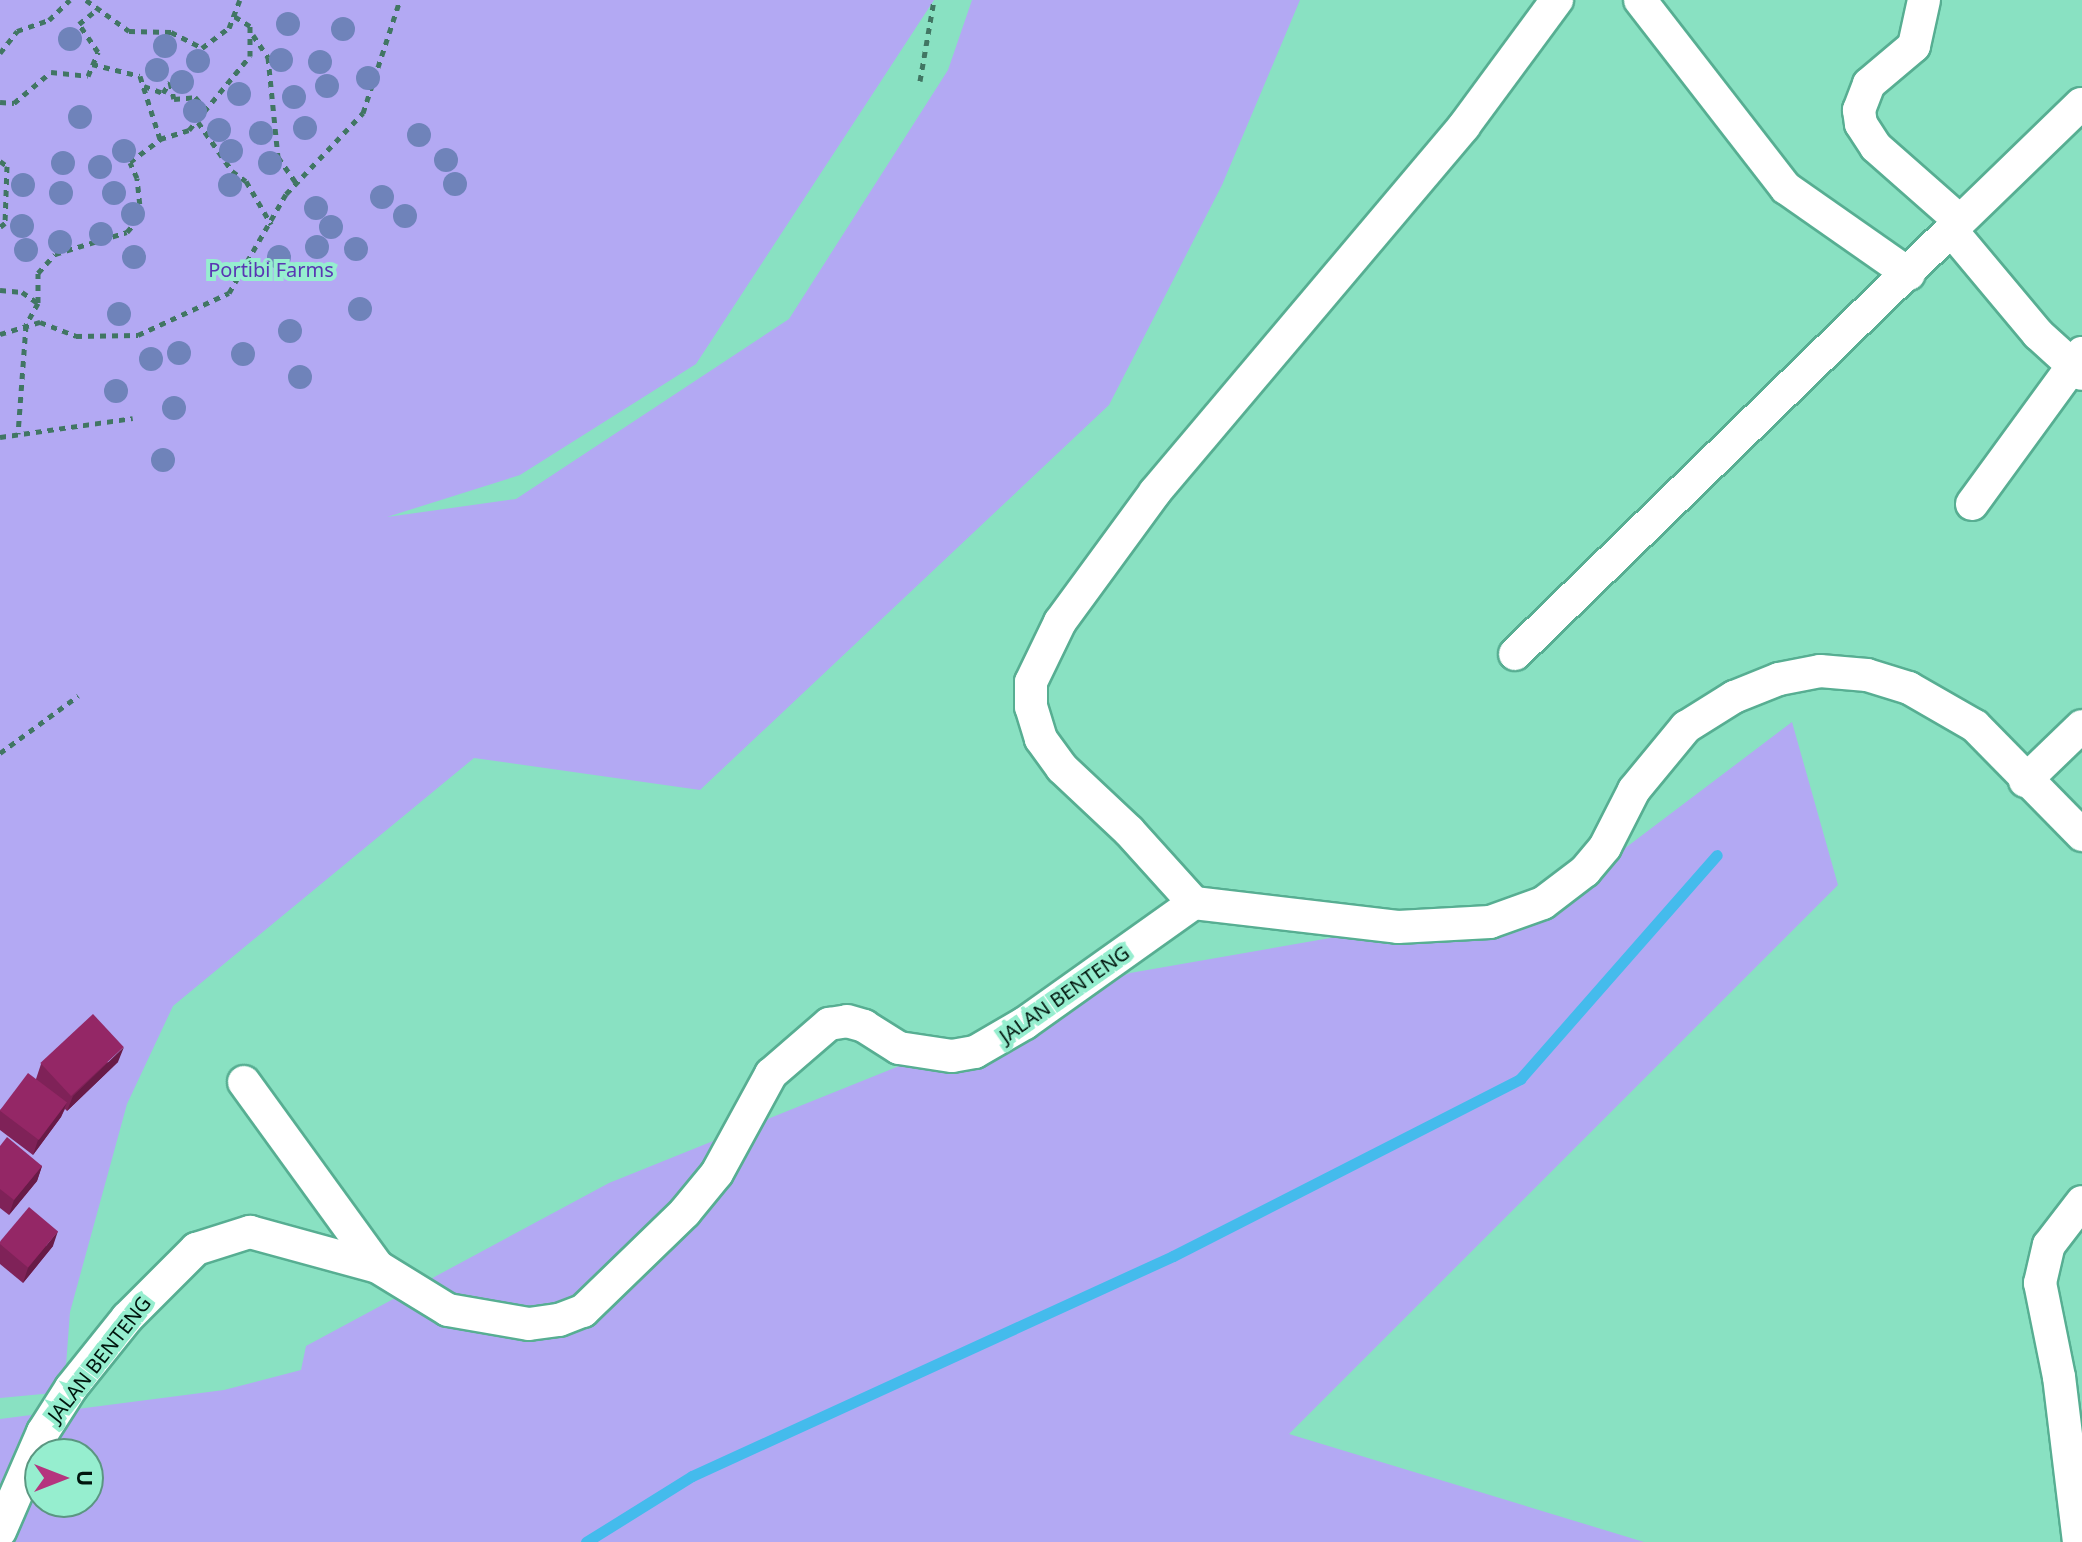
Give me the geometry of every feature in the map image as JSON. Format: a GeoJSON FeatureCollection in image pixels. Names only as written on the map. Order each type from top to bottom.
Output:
{"type":"FeatureCollection","features":[{"type":"Feature","properties":{"kind":"street"},"geometry":{"type":"LineString","coordinates":[[1557,0],[1464,126],[1155,492],[1060,622],[1031,682],[1031,707],[1041,739],[1062,768],[1129,831],[1194,903],[1398,927],[1490,922],[1543,903],[1585,871],[1605,847],[1634,790],[1686,727],[1734,697],[1779,679],[1820,671],[1867,675],[1909,688],[1975,726],[2025,781],[2082,835]]}},
{"type":"Feature","properties":{"kind":"street"},"geometry":{"type":"LineString","coordinates":[[1640,0],[1786,188],[1909,274]]}},
{"type":"Feature","properties":{"kind":"street"},"geometry":{"type":"LineString","coordinates":[[1924,0],[1914,46],[1869,84],[1859,110],[1861,124],[1876,147],[1955,225],[2078,364],[1972,504]]}},
{"type":"Feature","properties":{"kind":"street"},"geometry":{"type":"LineString","coordinates":[[1515,654],[1583,582],[1909,274],[1955,225],[2081,104]]}},
{"type":"Feature","properties":{"kind":"street"},"geometry":{"type":"LineString","coordinates":[[2025,781],[2082,726]]}},
{"type":"Feature","properties":{"kind":"street","name":"JALAN BENTENG"},"geometry":{"type":"LineString","coordinates":[[0,1531],[11,1476],[71,1388],[127,1318],[196,1249],[250,1232],[378,1267],[448,1310],[529,1324],[583,1311],[685,1212],[717,1173],[771,1074],[829,1024],[847,1021],[864,1026],[899,1048],[952,1056],[975,1052],[1025,1023],[1194,903]]}},
{"type":"Feature","properties":{"kind":"street"},"geometry":{"type":"LineString","coordinates":[[244,1082],[378,1267]]}},
{"type":"Feature","properties":{"kind":"street"},"geometry":{"type":"LineString","coordinates":[[2079,1542],[2059,1377],[2040,1283],[2049,1245],[2082,1202]]}},
{"type":"Feature","properties":{"kind":"path"},"geometry":{"type":"LineString","coordinates":[[0,53],[17,31],[49,20],[70,0]]}},
{"type":"Feature","properties":{"kind":"path"},"geometry":{"type":"LineString","coordinates":[[86,0],[129,31],[171,32],[202,48],[229,28],[240,0]]}},
{"type":"Feature","properties":{"kind":"path"},"geometry":{"type":"LineString","coordinates":[[0,334],[40,322],[76,336],[138,335],[229,293],[296,183],[363,113],[400,0]]}},
{"type":"Feature","properties":{"kind":"path"},"geometry":{"type":"LineString","coordinates":[[920,81],[934,0]]}},
{"type":"Feature","properties":{"kind":"path"},"geometry":{"type":"LineString","coordinates":[[0,102],[14,103],[51,72],[88,76],[98,52],[79,24],[99,8]]}},
{"type":"Feature","properties":{"kind":"path"},"geometry":{"type":"LineString","coordinates":[[18,434],[26,325],[38,303],[38,273],[55,254],[127,232],[141,216],[137,178],[130,162],[160,139],[198,122],[208,112],[217,90],[250,56],[250,26],[234,16]]}},
{"type":"Feature","properties":{"kind":"path"},"geometry":{"type":"LineString","coordinates":[[252,35],[268,57],[278,157],[296,183]]}},
{"type":"Feature","properties":{"kind":"path"},"geometry":{"type":"LineString","coordinates":[[92,64],[140,76],[160,139]]}},
{"type":"Feature","properties":{"kind":"path"},"geometry":{"type":"LineString","coordinates":[[143,86],[163,93],[170,82],[174,99],[195,97],[208,112]]}},
{"type":"Feature","properties":{"kind":"path"},"geometry":{"type":"LineString","coordinates":[[198,122],[232,171],[246,181],[271,224]]}},
{"type":"Feature","properties":{"kind":"path"},"geometry":{"type":"LineString","coordinates":[[0,161],[7,166],[7,183],[5,223],[0,227]]}},
{"type":"Feature","properties":{"kind":"path"},"geometry":{"type":"LineString","coordinates":[[0,290],[22,292],[38,303]]}},
{"type":"Feature","properties":{"kind":"path"},"geometry":{"type":"LineString","coordinates":[[0,437],[133,418]]}},
{"type":"Feature","properties":{"kind":"path"},"geometry":{"type":"LineString","coordinates":[[0,753],[78,696]]}},
{"type":"Feature","properties":{"kind":"green space","name":"Portibi Farms"},"geometry":{"type":"Polygon","coordinates":[[[0,0],[934,0],[696,364],[520,475],[387,517],[516,499],[789,319],[948,70],[972,0],[1300,0],[1222,185],[1109,405],[700,790],[474,758],[173,1006],[127,1104],[70,1312],[64,1392],[0,1398],[0,0]]]}},
{"type":"Feature","properties":{"kind":"green space"},"geometry":{"type":"Polygon","coordinates":[[[1792,722],[1838,885],[1289,1434],[1644,1542],[0,1542],[0,1419],[224,1390],[301,1370],[306,1346],[609,1183],[1130,973],[1559,898],[1792,722]]]}},
{"type":"Feature","properties":{"kind":"building"},"geometry":{"type":"Polygon","coordinates":[[[93,1014],[124,1047],[71,1096],[40,1063],[93,1014]]]}},
{"type":"Feature","properties":{"kind":"building"},"geometry":{"type":"Polygon","coordinates":[[[28,1073],[67,1102],[39,1140],[0,1111],[28,1073]]]}},
{"type":"Feature","properties":{"kind":"building"},"geometry":{"type":"Polygon","coordinates":[[[7,1137],[42,1166],[14,1200],[0,1189],[0,1146],[7,1137]]]}},
{"type":"Feature","properties":{"kind":"building"},"geometry":{"type":"Polygon","coordinates":[[[29,1207],[58,1231],[28,1267],[0,1242],[29,1207]]]}},
{"type":"Feature","properties":{"kind":"waterway"},"geometry":{"type":"LineString","coordinates":[[586,1542],[692,1476],[1173,1256],[1520,1079],[1717,855]]}}]}
